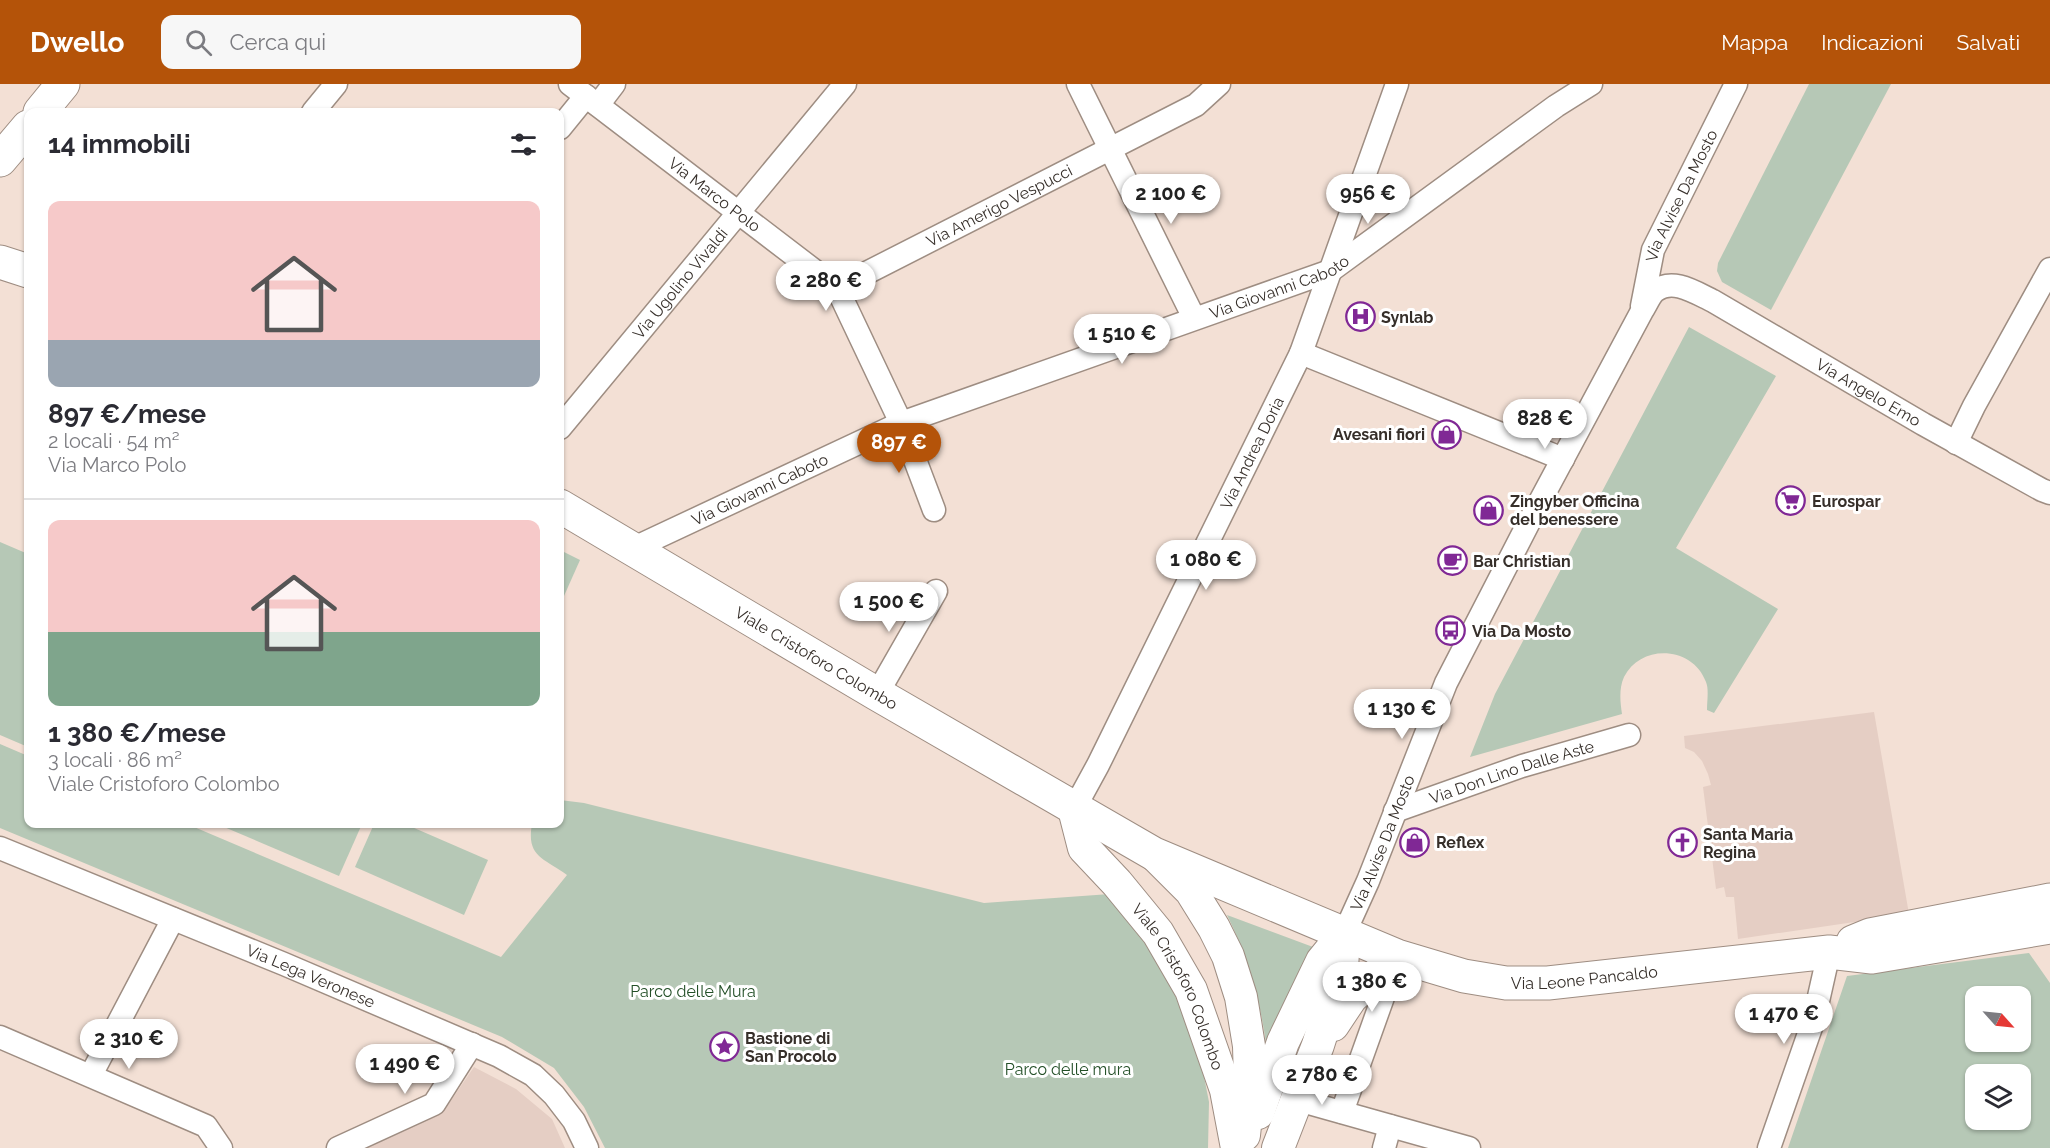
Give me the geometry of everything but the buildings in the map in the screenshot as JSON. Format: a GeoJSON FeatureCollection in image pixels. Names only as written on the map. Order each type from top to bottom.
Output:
{"type":"FeatureCollection","features":[{"type":"Feature","properties":{"kind":"main road"},"geometry":{"type":"LineString","coordinates":[[43,108],[63,84]]}},
{"type":"Feature","properties":{"kind":"main road"},"geometry":{"type":"LineString","coordinates":[[0,160],[24,132]]}},
{"type":"Feature","properties":{"kind":"main road"},"geometry":{"type":"LineString","coordinates":[[0,262],[24,270]]}},
{"type":"Feature","properties":{"kind":"main road","name":"Viale Cristoforo Colombo"},"geometry":{"type":"LineString","coordinates":[[564,508],[877,694],[1154,854],[1344,934]]}},
{"type":"Feature","properties":{"kind":"main road","name":"Via Leone Pancaldo"},"geometry":{"type":"LineString","coordinates":[[1830,952],[1870,935],[2050,900]]}},
{"type":"Feature","properties":{"kind":"main road","name":"Via Leone Pancaldo"},"geometry":{"type":"LineString","coordinates":[[1344,934],[1397,956],[1464,976],[1506,983],[1548,983],[1830,952],[1872,957],[2050,927]]}},
{"type":"Feature","properties":{"kind":"street"},"geometry":{"type":"LineString","coordinates":[[316,108],[336,84]]}},
{"type":"Feature","properties":{"kind":"street"},"geometry":{"type":"LineString","coordinates":[[564,123],[585,95],[614,84]]}},
{"type":"Feature","properties":{"kind":"street","name":"Via Ugolino Vivaldi"},"geometry":{"type":"LineString","coordinates":[[564,423],[845,84]]}},
{"type":"Feature","properties":{"kind":"street"},"geometry":{"type":"LineString","coordinates":[[1078,84],[1194,318]]}},
{"type":"Feature","properties":{"kind":"street","name":"Via Amerigo Vespucci"},"geometry":{"type":"LineString","coordinates":[[837,288],[1112,150],[1196,105],[1219,84]]}},
{"type":"Feature","properties":{"kind":"street","name":"Via Andrea Doria"},"geometry":{"type":"LineString","coordinates":[[1074,809],[1103,755],[1301,353],[1397,84]]}},
{"type":"Feature","properties":{"kind":"street","name":"Via Giovanni Caboto"},"geometry":{"type":"LineString","coordinates":[[632,549],[901,423],[1330,271],[1556,106],[1591,84]]}},
{"type":"Feature","properties":{"kind":"street","name":"Via Alvise Da Mosto"},"geometry":{"type":"LineString","coordinates":[[1642,311],[1653,250],[1736,84]]}},
{"type":"Feature","properties":{"kind":"street","name":"Via Marco Polo"},"geometry":{"type":"LineString","coordinates":[[585,95],[837,288],[901,423],[934,510]]}},
{"type":"Feature","properties":{"kind":"street"},"geometry":{"type":"LineString","coordinates":[[1956,443],[2050,269]]}},
{"type":"Feature","properties":{"kind":"street","name":"Via Alvise Da Mosto"},"geometry":{"type":"LineString","coordinates":[[1344,934],[1446,683],[1529,522],[1654,291],[1668,285],[1688,289]]}},
{"type":"Feature","properties":{"kind":"street","name":"Via Angelo Emo"},"geometry":{"type":"LineString","coordinates":[[1688,289],[1734,312],[1956,443],[2050,493]]}},
{"type":"Feature","properties":{"kind":"street"},"geometry":{"type":"LineString","coordinates":[[1301,353],[1563,459]]}},
{"type":"Feature","properties":{"kind":"street"},"geometry":{"type":"LineString","coordinates":[[877,694],[936,591]]}},
{"type":"Feature","properties":{"kind":"street","name":"Via Don Lino Dalle Aste"},"geometry":{"type":"LineString","coordinates":[[1395,811],[1522,766],[1629,735]]}},
{"type":"Feature","properties":{"kind":"street","name":"Viale Cristoforo Colombo"},"geometry":{"type":"LineString","coordinates":[[1074,809],[1084,848],[1158,933],[1191,990],[1226,1090],[1237,1148]]}},
{"type":"Feature","properties":{"kind":"street","name":"Via Lega Veronese"},"geometry":{"type":"LineString","coordinates":[[0,848],[472,1044],[533,1075],[554,1095],[574,1121],[587,1148]]}},
{"type":"Feature","properties":{"kind":"street","name":"Viale Cristoforo Colombo"},"geometry":{"type":"LineString","coordinates":[[1154,854],[1191,891],[1214,928],[1228,956],[1241,997],[1249,1046],[1251,1080],[1244,1148]]}},
{"type":"Feature","properties":{"kind":"street"},"geometry":{"type":"LineString","coordinates":[[91,1075],[173,919]]}},
{"type":"Feature","properties":{"kind":"street"},"geometry":{"type":"LineString","coordinates":[[1278,1148],[1318,1045],[1342,969],[1344,934]]}},
{"type":"Feature","properties":{"kind":"street","name":"Viale Cristoforo Colombo"},"geometry":{"type":"LineString","coordinates":[[1244,1148],[1283,1042],[1322,961],[1344,934]]}},
{"type":"Feature","properties":{"kind":"street"},"geometry":{"type":"LineString","coordinates":[[1769,1148],[1814,1019],[1830,952]]}},
{"type":"Feature","properties":{"kind":"street"},"geometry":{"type":"LineString","coordinates":[[1318,1045],[1351,998],[1397,956]]}},
{"type":"Feature","properties":{"kind":"street"},"geometry":{"type":"LineString","coordinates":[[1342,1112],[1397,956]]}},
{"type":"Feature","properties":{"kind":"street"},"geometry":{"type":"LineString","coordinates":[[0,1037],[206,1126],[221,1148]]}},
{"type":"Feature","properties":{"kind":"street"},"geometry":{"type":"LineString","coordinates":[[338,1148],[434,1104],[472,1044]]}},
{"type":"Feature","properties":{"kind":"street"},"geometry":{"type":"LineString","coordinates":[[1298,1100],[1469,1148]]}},
{"type":"Feature","properties":{"kind":"street"},"geometry":{"type":"LineString","coordinates":[[1384,1148],[1390,1126]]}},
{"type":"Feature","properties":{"kind":"shaded area"},"geometry":{"type":"Polygon","coordinates":[[[1874,712],[1909,914],[1738,939],[1734,897],[1726,897],[1724,887],[1716,889],[1703,787],[1711,785],[1702,761],[1694,752],[1685,748],[1684,736],[1874,712]]]}},
{"type":"Feature","properties":{"kind":"shaded area"},"geometry":{"type":"Polygon","coordinates":[[[474,1067],[516,1089],[552,1119],[565,1148],[367,1148],[443,1112],[474,1067]]]}},
{"type":"Feature","properties":{"kind":"green space"},"geometry":{"type":"Polygon","coordinates":[[[1809,84],[1891,84],[1771,310],[1722,282],[1717,271],[1718,263],[1809,84]]]}},
{"type":"Feature","properties":{"kind":"green space"},"geometry":{"type":"Polygon","coordinates":[[[1689,327],[1776,376],[1676,548],[1778,609],[1714,713],[1707,710],[1706,682],[1690,661],[1666,653],[1654,654],[1642,658],[1624,677],[1620,695],[1622,714],[1470,757],[1495,694],[1689,327]]]}},
{"type":"Feature","properties":{"kind":"green space"},"geometry":{"type":"Polygon","coordinates":[[[0,542],[24,552],[24,745],[0,735],[0,542]]]}},
{"type":"Feature","properties":{"kind":"green space"},"geometry":{"type":"Polygon","coordinates":[[[564,552],[580,560],[564,596],[564,552]]]}},
{"type":"Feature","properties":{"kind":"green space","name":"Parco delle Mura"},"geometry":{"type":"Polygon","coordinates":[[[0,744],[24,754],[24,828],[196,828],[501,957],[567,875],[539,856],[534,850],[531,835],[532,828],[564,828],[564,800],[584,803],[984,903],[1110,894],[1164,969],[1197,1041],[1209,1102],[1208,1148],[605,1148],[584,1107],[554,1068],[502,1037],[0,828],[0,744]]]}},
{"type":"Feature","properties":{"kind":"green space"},"geometry":{"type":"Polygon","coordinates":[[[226,828],[360,828],[339,876],[226,828]]]}},
{"type":"Feature","properties":{"kind":"green space"},"geometry":{"type":"Polygon","coordinates":[[[372,828],[414,828],[488,860],[464,915],[355,867],[372,828]]]}},
{"type":"Feature","properties":{"kind":"green space"},"geometry":{"type":"Polygon","coordinates":[[[1227,915],[1313,947],[1266,1043],[1252,977],[1227,915]]]}},
{"type":"Feature","properties":{"kind":"green space"},"geometry":{"type":"Polygon","coordinates":[[[2029,953],[2050,983],[2050,1148],[1788,1148],[1847,976],[2029,953]]]}},
{"type":"Feature","properties":{"kind":"place","name":"Synlab"},"geometry":{"type":"Point","coordinates":[1360,317]}},
{"type":"Feature","properties":{"kind":"place","name":"Avesani fiori"},"geometry":{"type":"Point","coordinates":[1446,434]}},
{"type":"Feature","properties":{"kind":"place","name":"Eurospar"},"geometry":{"type":"Point","coordinates":[1791,501]}},
{"type":"Feature","properties":{"kind":"place","name":"Zingyber Officina del benessere"},"geometry":{"type":"Point","coordinates":[1489,510]}},
{"type":"Feature","properties":{"kind":"place","name":"Bar Christian"},"geometry":{"type":"Point","coordinates":[1452,561]}},
{"type":"Feature","properties":{"kind":"place","name":"Via Da Mosto"},"geometry":{"type":"Point","coordinates":[1451,631]}},
{"type":"Feature","properties":{"kind":"place","name":"Reflex"},"geometry":{"type":"Point","coordinates":[1415,842]}},
{"type":"Feature","properties":{"kind":"place","name":"Santa Maria Regina"},"geometry":{"type":"Point","coordinates":[1682,843]}},
{"type":"Feature","properties":{"kind":"place","name":"Bastione di San Procolo"},"geometry":{"type":"Point","coordinates":[724,1047]}},
{"type":"Feature","properties":{"kind":"park label","name":"Parco delle mura"},"geometry":{"type":"Point","coordinates":[1068,1069]}}]}
